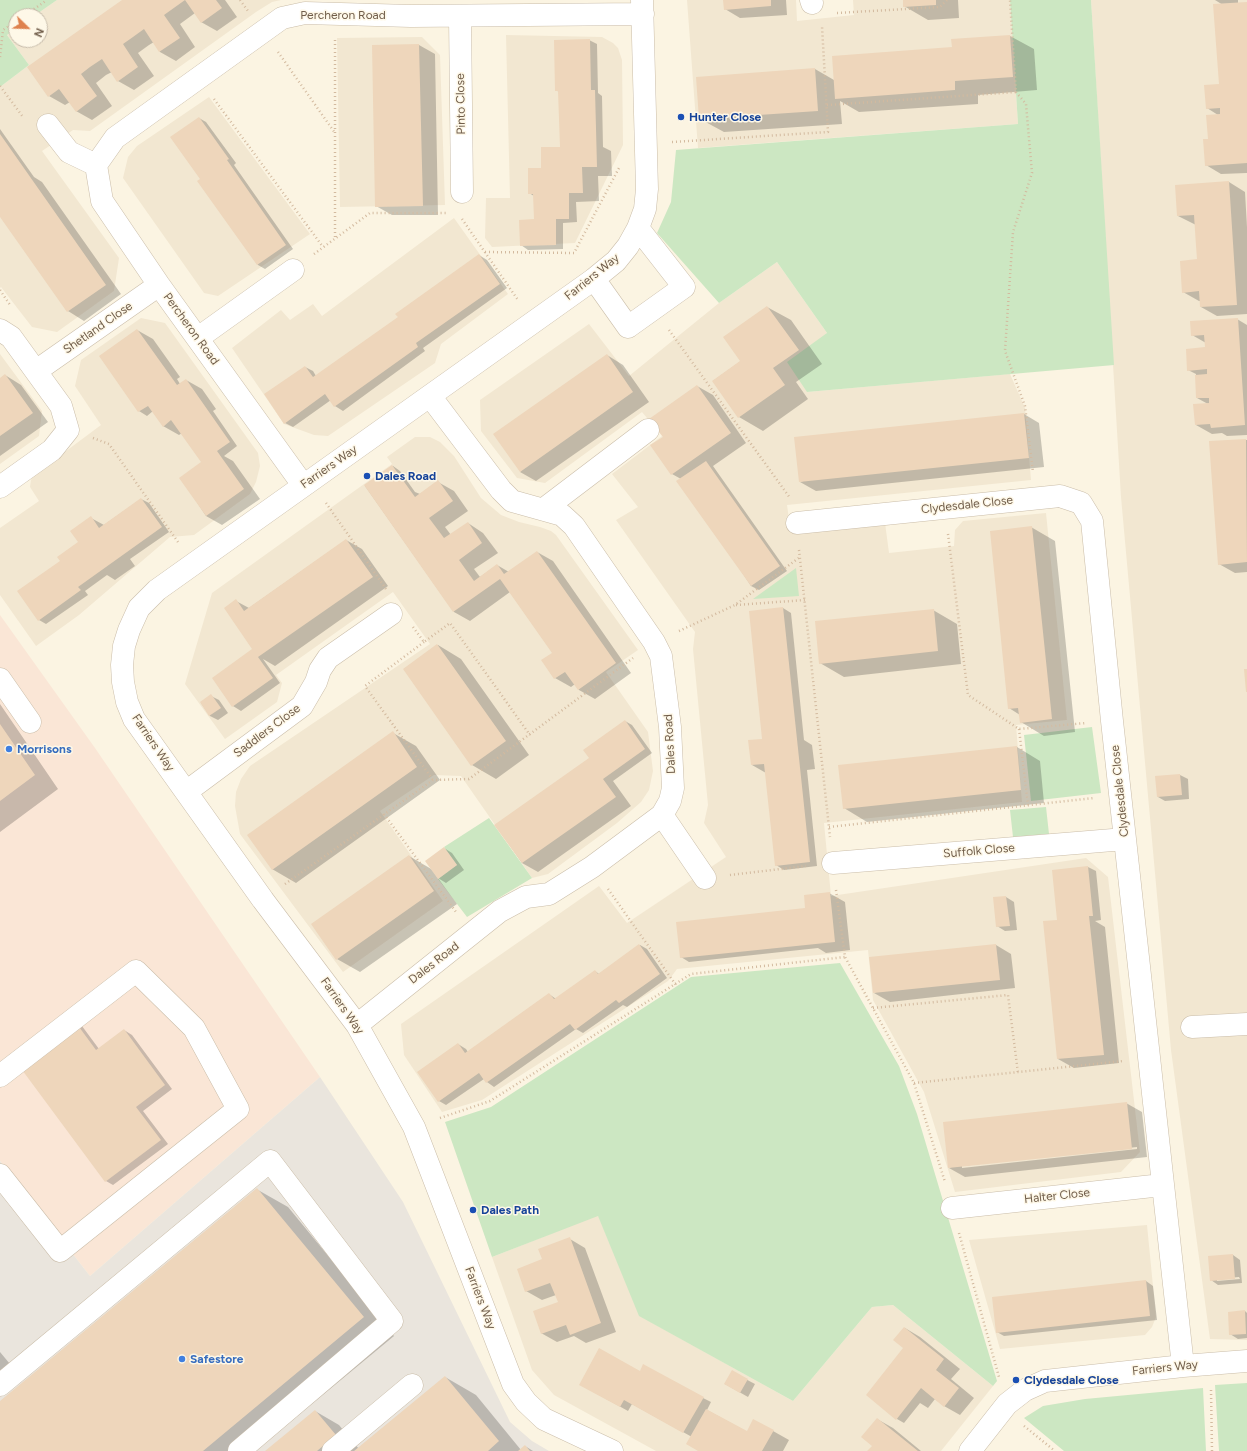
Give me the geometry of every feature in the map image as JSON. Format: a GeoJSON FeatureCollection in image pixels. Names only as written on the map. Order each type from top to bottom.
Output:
{"type":"FeatureCollection","features":[{"type":"Feature","properties":{"kind":"street","name":"Percheron Road"},"geometry":{"type":"LineString","coordinates":[[303,485],[159,285],[102,201],[96,166],[115,138],[282,18],[304,13],[334,14],[411,8],[460,16],[642,7]]}},
{"type":"Feature","properties":{"kind":"street","name":"Farriers Way"},"geometry":{"type":"LineString","coordinates":[[612,1451],[544,1419],[526,1402],[513,1384],[414,1127],[357,1025],[263,900],[134,718],[127,702],[123,682],[122,665],[124,646],[129,630],[139,608],[157,590],[594,279],[616,261],[628,246],[638,228],[645,209],[647,189],[642,7]]}},
{"type":"Feature","properties":{"kind":"street","name":"Pinto Close"},"geometry":{"type":"LineString","coordinates":[[460,16],[460,203]]}},
{"type":"Feature","properties":{"kind":"street"},"geometry":{"type":"LineString","coordinates":[[48,126],[69,152],[96,166]]}},
{"type":"Feature","properties":{"kind":"street"},"geometry":{"type":"LineString","coordinates":[[594,279],[628,327],[684,286],[638,228]]}},
{"type":"Feature","properties":{"kind":"street"},"geometry":{"type":"LineString","coordinates":[[198,338],[293,270]]}},
{"type":"Feature","properties":{"kind":"street","name":"Shetland Close"},"geometry":{"type":"LineString","coordinates":[[36,371],[159,285]]}},
{"type":"Feature","properties":{"kind":"street"},"geometry":{"type":"LineString","coordinates":[[0,330],[11,336],[61,406],[68,430],[52,450],[0,487]]}},
{"type":"Feature","properties":{"kind":"street","name":"Dales Road"},"geometry":{"type":"LineString","coordinates":[[357,1025],[500,911],[526,898],[549,894],[592,867],[662,815],[670,801],[673,788],[670,726],[661,656],[654,642],[574,526],[562,515],[512,501],[501,490],[430,396]]}},
{"type":"Feature","properties":{"kind":"street"},"geometry":{"type":"LineString","coordinates":[[544,509],[648,430]]}},
{"type":"Feature","properties":{"kind":"street","name":"Clydesdale Close"},"geometry":{"type":"LineString","coordinates":[[797,523],[1060,496],[1081,504],[1092,521],[1112,721],[1183,1366]]}},
{"type":"Feature","properties":{"kind":"street","name":"Saddlers Close"},"geometry":{"type":"LineString","coordinates":[[186,792],[302,706],[316,682],[320,670],[328,658],[390,614]]}},
{"type":"Feature","properties":{"kind":"street"},"geometry":{"type":"LineString","coordinates":[[0,679],[30,722]]}},
{"type":"Feature","properties":{"kind":"street"},"geometry":{"type":"LineString","coordinates":[[662,815],[705,878]]}},
{"type":"Feature","properties":{"kind":"street","name":"Suffolk Close"},"geometry":{"type":"LineString","coordinates":[[833,863],[1125,839]]}},
{"type":"Feature","properties":{"kind":"street"},"geometry":{"type":"LineString","coordinates":[[0,1076],[136,971],[194,1028],[238,1109],[60,1251],[0,1175]]}},
{"type":"Feature","properties":{"kind":"street"},"geometry":{"type":"LineString","coordinates":[[1192,1027],[1247,1024]]}},
{"type":"Feature","properties":{"kind":"street"},"geometry":{"type":"LineString","coordinates":[[0,1385],[270,1161],[392,1321],[239,1451]]}},
{"type":"Feature","properties":{"kind":"street","name":"Halter Close"},"geometry":{"type":"LineString","coordinates":[[952,1208],[1162,1185]]}},
{"type":"Feature","properties":{"kind":"street","name":"Farriers Way"},"geometry":{"type":"LineString","coordinates":[[970,1451],[1003,1408],[1025,1390],[1045,1381],[1183,1366],[1247,1361]]}},
{"type":"Feature","properties":{"kind":"street"},"geometry":{"type":"LineString","coordinates":[[333,1451],[412,1385]]}},
{"type":"Feature","properties":{"kind":"path"},"geometry":{"type":"LineString","coordinates":[[36,8],[47,0]]}},
{"type":"Feature","properties":{"kind":"path"},"geometry":{"type":"LineString","coordinates":[[484,252],[574,253],[632,145],[828,132],[827,105],[815,6],[940,7],[947,0]]}},
{"type":"Feature","properties":{"kind":"path"},"geometry":{"type":"LineString","coordinates":[[1010,0],[1016,92],[1026,104],[1032,173],[1013,232],[1005,351],[1025,406],[1036,498]]}},
{"type":"Feature","properties":{"kind":"path"},"geometry":{"type":"LineString","coordinates":[[334,14],[335,238]]}},
{"type":"Feature","properties":{"kind":"path"},"geometry":{"type":"LineString","coordinates":[[0,57],[3,30],[8,27]]}},
{"type":"Feature","properties":{"kind":"path"},"geometry":{"type":"LineString","coordinates":[[263,31],[335,133]]}},
{"type":"Feature","properties":{"kind":"path"},"geometry":{"type":"LineString","coordinates":[[198,78],[323,247]]}},
{"type":"Feature","properties":{"kind":"path"},"geometry":{"type":"LineString","coordinates":[[0,86],[32,128],[48,126]]}},
{"type":"Feature","properties":{"kind":"path"},"geometry":{"type":"LineString","coordinates":[[827,105],[1016,92]]}},
{"type":"Feature","properties":{"kind":"path"},"geometry":{"type":"LineString","coordinates":[[460,203],[484,252],[533,322]]}},
{"type":"Feature","properties":{"kind":"path"},"geometry":{"type":"LineString","coordinates":[[293,270],[370,213],[450,213]]}},
{"type":"Feature","properties":{"kind":"path"},"geometry":{"type":"LineString","coordinates":[[68,430],[109,444],[193,564]]}},
{"type":"Feature","properties":{"kind":"path"},"geometry":{"type":"LineString","coordinates":[[945,507],[968,695],[1019,729],[1112,721]]}},
{"type":"Feature","properties":{"kind":"path"},"geometry":{"type":"LineString","coordinates":[[263,900],[433,780],[469,779],[654,642],[736,605],[800,556]]}},
{"type":"Feature","properties":{"kind":"path"},"geometry":{"type":"LineString","coordinates":[[736,605],[805,600]]}},
{"type":"Feature","properties":{"kind":"path"},"geometry":{"type":"LineString","coordinates":[[424,642],[365,686],[433,780]]}},
{"type":"Feature","properties":{"kind":"path"},"geometry":{"type":"LineString","coordinates":[[1019,729],[1028,805]]}},
{"type":"Feature","properties":{"kind":"path"},"geometry":{"type":"LineString","coordinates":[[829,827],[1120,795]]}},
{"type":"Feature","properties":{"kind":"path"},"geometry":{"type":"LineString","coordinates":[[384,814],[471,934]]}},
{"type":"Feature","properties":{"kind":"path"},"geometry":{"type":"LineString","coordinates":[[705,878],[833,863]]}},
{"type":"Feature","properties":{"kind":"path"},"geometry":{"type":"LineString","coordinates":[[592,867],[676,985]]}},
{"type":"Feature","properties":{"kind":"path"},"geometry":{"type":"LineString","coordinates":[[414,1127],[490,1101],[676,985],[691,974],[845,957]]}},
{"type":"Feature","properties":{"kind":"path"},"geometry":{"type":"LineString","coordinates":[[873,1008],[1008,995],[1018,1073]]}},
{"type":"Feature","properties":{"kind":"path"},"geometry":{"type":"LineString","coordinates":[[914,1084],[1150,1058]]}},
{"type":"Feature","properties":{"kind":"path"},"geometry":{"type":"LineString","coordinates":[[1210,1364],[1212,1451]]}},
{"type":"Feature","properties":{"kind":"path"},"geometry":{"type":"LineString","coordinates":[[1003,1408],[1055,1451]]}},
{"type":"Feature","properties":{"kind":"shaded area"},"geometry":{"type":"Polygon","coordinates":[[[57,0],[281,0],[272,2],[256,12],[90,131],[73,130],[42,151],[119,258],[114,291],[57,332],[32,327],[1,287],[0,288],[0,87],[29,65],[17,48],[48,48],[48,8],[46,8],[57,0]]]}},
{"type":"Feature","properties":{"kind":"shaded area"},"geometry":{"type":"Polygon","coordinates":[[[687,0],[796,0],[797,21],[854,15],[853,0],[1010,0],[1018,124],[698,148],[687,0]]]}},
{"type":"Feature","properties":{"kind":"shaded area"},"geometry":{"type":"Polygon","coordinates":[[[1091,0],[1247,0],[1247,1340],[1210,1339],[1171,1050],[1121,497],[1091,0]]]}},
{"type":"Feature","properties":{"kind":"shaded area"},"geometry":{"type":"Polygon","coordinates":[[[506,35],[602,37],[613,43],[618,48],[622,60],[623,145],[575,243],[492,247],[485,238],[486,198],[510,198],[506,35]]]}},
{"type":"Feature","properties":{"kind":"shaded area"},"geometry":{"type":"Polygon","coordinates":[[[422,37],[440,55],[445,205],[340,207],[337,38],[422,37]]]}},
{"type":"Feature","properties":{"kind":"shaded area"},"geometry":{"type":"Polygon","coordinates":[[[209,97],[310,234],[218,296],[204,293],[123,178],[128,157],[137,146],[209,97]]]}},
{"type":"Feature","properties":{"kind":"shaded area"},"geometry":{"type":"Polygon","coordinates":[[[454,218],[508,294],[441,344],[435,363],[328,436],[314,435],[284,424],[232,348],[281,310],[290,320],[313,304],[322,316],[454,218]]]}},
{"type":"Feature","properties":{"kind":"shaded area"},"geometry":{"type":"Polygon","coordinates":[[[777,262],[827,333],[807,392],[1010,374],[1025,408],[1031,480],[787,505],[791,533],[885,523],[889,553],[954,546],[955,530],[963,521],[1046,513],[1067,720],[1016,725],[1022,802],[824,823],[831,896],[1086,858],[1108,877],[1140,1152],[1121,1172],[955,1192],[924,1092],[873,1000],[868,950],[677,969],[668,981],[482,1100],[442,1112],[404,1055],[401,1024],[599,886],[627,923],[726,857],[704,823],[708,805],[693,649],[695,632],[616,520],[638,507],[612,474],[662,436],[642,412],[545,483],[517,478],[481,431],[480,400],[589,324],[629,376],[719,303],[777,262]]]}},
{"type":"Feature","properties":{"kind":"shaded area"},"geometry":{"type":"Polygon","coordinates":[[[141,318],[165,323],[258,453],[260,466],[256,482],[250,494],[194,535],[170,537],[79,615],[36,646],[0,595],[0,528],[39,501],[30,487],[31,480],[34,475],[101,425],[75,386],[81,360],[141,318]]]}},
{"type":"Feature","properties":{"kind":"shaded area"},"geometry":{"type":"Polygon","coordinates":[[[0,354],[42,411],[39,436],[0,464],[0,354]]]}},
{"type":"Feature","properties":{"kind":"shaded area"},"geometry":{"type":"Polygon","coordinates":[[[415,437],[430,437],[440,442],[454,456],[481,498],[501,515],[551,531],[556,535],[638,650],[606,672],[648,732],[653,771],[649,790],[641,802],[617,823],[548,874],[532,878],[461,776],[434,775],[380,811],[443,901],[343,972],[240,834],[235,806],[236,792],[241,779],[250,766],[430,644],[393,592],[276,675],[282,683],[277,702],[225,739],[185,684],[212,593],[392,464],[387,457],[415,437]]]}},
{"type":"Feature","properties":{"kind":"shaded area"},"geometry":{"type":"Polygon","coordinates":[[[0,615],[95,748],[320,1077],[90,1276],[0,1161],[0,615]]]}},
{"type":"Feature","properties":{"kind":"shaded area"},"geometry":{"type":"Polygon","coordinates":[[[320,1077],[403,1202],[510,1422],[532,1441],[549,1451],[0,1451],[0,1161],[90,1276],[320,1077]]]}},
{"type":"Feature","properties":{"kind":"shaded area"},"geometry":{"type":"Polygon","coordinates":[[[598,1215],[640,1316],[793,1401],[872,1307],[893,1305],[993,1386],[941,1451],[656,1451],[554,1395],[532,1370],[492,1257],[598,1215]]]}},
{"type":"Feature","properties":{"kind":"shaded area"},"geometry":{"type":"Polygon","coordinates":[[[1147,1225],[1156,1317],[1152,1327],[1145,1335],[1000,1349],[969,1240],[1147,1225]]]}},
{"type":"Feature","properties":{"kind":"green space"},"geometry":{"type":"Polygon","coordinates":[[[0,0],[57,0],[46,8],[8,8],[8,48],[17,48],[29,65],[0,87],[0,0]]]}},
{"type":"Feature","properties":{"kind":"green space"},"geometry":{"type":"Polygon","coordinates":[[[1010,0],[1091,0],[1114,365],[807,392],[787,362],[827,333],[777,262],[719,303],[657,233],[671,202],[676,150],[1018,124],[1010,0]]]}},
{"type":"Feature","properties":{"kind":"green space"},"geometry":{"type":"Polygon","coordinates":[[[796,568],[799,596],[753,599],[796,568]]]}},
{"type":"Feature","properties":{"kind":"green space"},"geometry":{"type":"Polygon","coordinates":[[[1092,727],[1101,793],[1031,801],[1024,735],[1092,727]]]}},
{"type":"Feature","properties":{"kind":"green space"},"geometry":{"type":"Polygon","coordinates":[[[1046,807],[1049,834],[1013,837],[1010,810],[1046,807]]]}},
{"type":"Feature","properties":{"kind":"green space"},"geometry":{"type":"Polygon","coordinates":[[[489,818],[532,878],[467,917],[438,879],[457,865],[444,847],[489,818]]]}},
{"type":"Feature","properties":{"kind":"green space"},"geometry":{"type":"Polygon","coordinates":[[[840,963],[899,1066],[917,1114],[997,1381],[993,1386],[893,1305],[872,1307],[793,1401],[639,1316],[598,1216],[492,1257],[445,1122],[491,1107],[691,977],[840,963]]]}},
{"type":"Feature","properties":{"kind":"green space"},"geometry":{"type":"Polygon","coordinates":[[[1247,1383],[1247,1451],[1219,1451],[1215,1385],[1247,1383]]]}},
{"type":"Feature","properties":{"kind":"green space"},"geometry":{"type":"Polygon","coordinates":[[[1203,1388],[1206,1451],[1064,1451],[1024,1418],[1043,1406],[1085,1399],[1203,1388]]]}},
{"type":"Feature","properties":{"kind":"building"},"geometry":{"type":"Polygon","coordinates":[[[122,0],[185,0],[164,15],[180,38],[159,52],[144,29],[123,44],[138,67],[117,82],[102,59],[90,67],[81,74],[97,96],[76,112],[59,89],[48,97],[27,67],[122,0]]]}},
{"type":"Feature","properties":{"kind":"building"},"geometry":{"type":"Polygon","coordinates":[[[185,0],[216,0],[222,8],[201,23],[185,0]]]}},
{"type":"Feature","properties":{"kind":"building"},"geometry":{"type":"Polygon","coordinates":[[[723,0],[771,0],[771,6],[724,10],[723,0]]]}},
{"type":"Feature","properties":{"kind":"building"},"geometry":{"type":"Polygon","coordinates":[[[903,0],[936,0],[936,5],[903,7],[903,0]]]}},
{"type":"Feature","properties":{"kind":"building"},"geometry":{"type":"Polygon","coordinates":[[[1247,2],[1247,163],[1205,166],[1203,139],[1208,139],[1206,115],[1220,114],[1220,108],[1206,109],[1204,85],[1219,84],[1213,4],[1247,2]]]}},
{"type":"Feature","properties":{"kind":"building"},"geometry":{"type":"Polygon","coordinates":[[[1010,35],[1013,77],[955,81],[955,90],[835,99],[832,56],[952,47],[951,39],[1010,35]]]}},
{"type":"Feature","properties":{"kind":"building"},"geometry":{"type":"Polygon","coordinates":[[[590,39],[591,90],[595,90],[597,167],[582,167],[583,193],[569,193],[569,219],[556,219],[556,245],[520,246],[519,220],[534,219],[533,194],[528,194],[528,168],[541,168],[541,147],[560,147],[558,91],[555,91],[554,40],[590,39]]]}},
{"type":"Feature","properties":{"kind":"building"},"geometry":{"type":"Polygon","coordinates":[[[419,44],[423,206],[375,207],[372,45],[419,44]]]}},
{"type":"Feature","properties":{"kind":"building"},"geometry":{"type":"Polygon","coordinates":[[[815,68],[818,111],[699,119],[696,77],[815,68]]]}},
{"type":"Feature","properties":{"kind":"building"},"geometry":{"type":"Polygon","coordinates":[[[199,117],[229,159],[227,160],[286,245],[257,265],[197,181],[200,179],[170,137],[199,117]]]}},
{"type":"Feature","properties":{"kind":"building"},"geometry":{"type":"Polygon","coordinates":[[[0,134],[106,285],[67,312],[0,217],[0,134]]]}},
{"type":"Feature","properties":{"kind":"building"},"geometry":{"type":"Polygon","coordinates":[[[1229,181],[1237,305],[1200,307],[1199,291],[1182,293],[1180,261],[1197,259],[1194,215],[1177,216],[1175,185],[1229,181]]]}},
{"type":"Feature","properties":{"kind":"building"},"geometry":{"type":"Polygon","coordinates":[[[479,254],[500,284],[416,343],[418,347],[334,407],[325,394],[284,424],[264,394],[305,366],[313,377],[398,317],[395,314],[479,254]]]}},
{"type":"Feature","properties":{"kind":"building"},"geometry":{"type":"Polygon","coordinates":[[[767,306],[799,350],[773,368],[785,385],[738,418],[712,381],[740,361],[723,337],[767,306]]]}},
{"type":"Feature","properties":{"kind":"building"},"geometry":{"type":"Polygon","coordinates":[[[1238,318],[1245,425],[1211,428],[1210,424],[1195,425],[1193,404],[1209,403],[1209,398],[1196,398],[1195,375],[1207,374],[1207,369],[1187,371],[1186,349],[1205,347],[1204,335],[1191,336],[1190,321],[1238,318]]]}},
{"type":"Feature","properties":{"kind":"building"},"geometry":{"type":"Polygon","coordinates":[[[137,329],[177,385],[186,379],[230,442],[217,451],[244,489],[206,516],[179,478],[201,462],[171,420],[163,427],[148,406],[138,412],[99,356],[137,329]]]}},
{"type":"Feature","properties":{"kind":"building"},"geometry":{"type":"Polygon","coordinates":[[[607,354],[633,392],[520,472],[493,434],[607,354]]]}},
{"type":"Feature","properties":{"kind":"building"},"geometry":{"type":"Polygon","coordinates":[[[5,374],[33,413],[0,436],[0,378],[5,374]]]}},
{"type":"Feature","properties":{"kind":"building"},"geometry":{"type":"Polygon","coordinates":[[[697,385],[731,433],[671,475],[650,445],[663,437],[649,419],[697,385]]]}},
{"type":"Feature","properties":{"kind":"building"},"geometry":{"type":"Polygon","coordinates":[[[1024,413],[1029,458],[799,482],[794,437],[1024,413]]]}},
{"type":"Feature","properties":{"kind":"building"},"geometry":{"type":"Polygon","coordinates":[[[1246,439],[1247,562],[1218,565],[1209,441],[1246,439]]]}},
{"type":"Feature","properties":{"kind":"building"},"geometry":{"type":"Polygon","coordinates":[[[706,461],[780,566],[751,586],[676,481],[706,461]]]}},
{"type":"Feature","properties":{"kind":"building"},"geometry":{"type":"Polygon","coordinates":[[[392,465],[415,497],[438,480],[453,501],[429,518],[444,538],[468,522],[482,543],[459,560],[474,581],[497,564],[504,574],[537,551],[616,663],[578,690],[565,672],[554,679],[541,660],[552,653],[500,579],[453,612],[364,485],[392,465]]]}},
{"type":"Feature","properties":{"kind":"building"},"geometry":{"type":"Polygon","coordinates":[[[141,498],[162,527],[78,587],[81,590],[38,621],[17,591],[60,561],[57,557],[78,542],[70,531],[91,516],[99,528],[141,498]]]}},
{"type":"Feature","properties":{"kind":"building"},"geometry":{"type":"Polygon","coordinates":[[[1032,526],[1052,719],[1020,723],[1018,708],[1008,709],[990,531],[1032,526]]]}},
{"type":"Feature","properties":{"kind":"building"},"geometry":{"type":"Polygon","coordinates":[[[346,539],[373,577],[258,657],[273,678],[232,707],[212,678],[252,649],[224,608],[236,599],[244,611],[346,539]]]}},
{"type":"Feature","properties":{"kind":"building"},"geometry":{"type":"Polygon","coordinates":[[[783,607],[810,862],[775,866],[764,764],[751,765],[748,740],[762,739],[749,611],[783,607]]]}},
{"type":"Feature","properties":{"kind":"building"},"geometry":{"type":"Polygon","coordinates":[[[934,609],[938,651],[819,664],[815,621],[934,609]]]}},
{"type":"Feature","properties":{"kind":"building"},"geometry":{"type":"Polygon","coordinates":[[[437,644],[506,741],[471,766],[403,669],[437,644]]]}},
{"type":"Feature","properties":{"kind":"building"},"geometry":{"type":"Polygon","coordinates":[[[1244,669],[1247,669],[1247,692],[1246,692],[1244,669]]]}},
{"type":"Feature","properties":{"kind":"building"},"geometry":{"type":"Polygon","coordinates":[[[211,694],[221,708],[209,716],[200,702],[211,694]]]}},
{"type":"Feature","properties":{"kind":"building"},"geometry":{"type":"Polygon","coordinates":[[[625,720],[645,749],[603,779],[616,797],[522,863],[494,825],[589,758],[583,750],[625,720]]]}},
{"type":"Feature","properties":{"kind":"building","name":"Morrisons"},"geometry":{"type":"Polygon","coordinates":[[[0,724],[35,775],[0,801],[0,724]]]}},
{"type":"Feature","properties":{"kind":"building"},"geometry":{"type":"Polygon","coordinates":[[[393,731],[417,767],[272,870],[247,835],[393,731]]]}},
{"type":"Feature","properties":{"kind":"building"},"geometry":{"type":"Polygon","coordinates":[[[1017,746],[1021,790],[843,809],[838,765],[1017,746]]]}},
{"type":"Feature","properties":{"kind":"building"},"geometry":{"type":"Polygon","coordinates":[[[1180,774],[1182,795],[1157,797],[1155,776],[1180,774]]]}},
{"type":"Feature","properties":{"kind":"building"},"geometry":{"type":"Polygon","coordinates":[[[444,847],[457,865],[438,879],[425,861],[444,847]]]}},
{"type":"Feature","properties":{"kind":"building"},"geometry":{"type":"Polygon","coordinates":[[[409,855],[434,891],[336,960],[311,924],[409,855]]]}},
{"type":"Feature","properties":{"kind":"building"},"geometry":{"type":"Polygon","coordinates":[[[1088,866],[1093,916],[1089,916],[1104,1055],[1057,1059],[1043,921],[1057,920],[1052,870],[1088,866]]]}},
{"type":"Feature","properties":{"kind":"building"},"geometry":{"type":"Polygon","coordinates":[[[830,892],[835,942],[680,958],[676,922],[805,908],[804,895],[830,892]]]}},
{"type":"Feature","properties":{"kind":"building"},"geometry":{"type":"Polygon","coordinates":[[[1006,896],[1010,926],[996,927],[993,897],[1006,896]]]}},
{"type":"Feature","properties":{"kind":"building"},"geometry":{"type":"Polygon","coordinates":[[[639,944],[660,974],[619,1003],[616,1000],[575,1030],[570,1024],[486,1083],[479,1073],[438,1102],[417,1072],[458,1043],[465,1053],[549,993],[554,999],[595,970],[598,974],[639,944]]]}},
{"type":"Feature","properties":{"kind":"building"},"geometry":{"type":"Polygon","coordinates":[[[996,944],[1000,980],[873,993],[869,957],[996,944]]]}},
{"type":"Feature","properties":{"kind":"building"},"geometry":{"type":"Polygon","coordinates":[[[71,1016],[96,1050],[124,1029],[165,1085],[136,1107],[161,1140],[105,1182],[14,1059],[71,1016]]]}},
{"type":"Feature","properties":{"kind":"building"},"geometry":{"type":"Polygon","coordinates":[[[1127,1102],[1132,1149],[948,1168],[943,1122],[1127,1102]]]}},
{"type":"Feature","properties":{"kind":"building","name":"Safestore"},"geometry":{"type":"Polygon","coordinates":[[[257,1188],[364,1317],[203,1451],[0,1451],[0,1401],[257,1188]]]}},
{"type":"Feature","properties":{"kind":"building"},"geometry":{"type":"Polygon","coordinates":[[[570,1237],[601,1323],[570,1335],[566,1325],[541,1334],[533,1311],[558,1302],[550,1283],[525,1292],[517,1269],[542,1259],[538,1249],[570,1237]]]}},
{"type":"Feature","properties":{"kind":"building"},"geometry":{"type":"Polygon","coordinates":[[[1233,1254],[1235,1279],[1210,1281],[1208,1256],[1233,1254]]]}},
{"type":"Feature","properties":{"kind":"building"},"geometry":{"type":"Polygon","coordinates":[[[1146,1280],[1150,1316],[996,1333],[992,1297],[1146,1280]]]}},
{"type":"Feature","properties":{"kind":"building"},"geometry":{"type":"Polygon","coordinates":[[[1245,1310],[1246,1334],[1229,1335],[1228,1312],[1245,1310]]]}},
{"type":"Feature","properties":{"kind":"building"},"geometry":{"type":"Polygon","coordinates":[[[904,1327],[944,1359],[936,1370],[959,1388],[944,1407],[921,1388],[896,1420],[866,1395],[903,1348],[893,1340],[904,1327]]]}},
{"type":"Feature","properties":{"kind":"building"},"geometry":{"type":"Polygon","coordinates":[[[599,1348],[640,1371],[643,1364],[704,1397],[683,1433],[624,1400],[620,1407],[579,1385],[599,1348]]]}},
{"type":"Feature","properties":{"kind":"building"},"geometry":{"type":"Polygon","coordinates":[[[732,1370],[748,1379],[740,1393],[724,1384],[732,1370]]]}},
{"type":"Feature","properties":{"kind":"building"},"geometry":{"type":"Polygon","coordinates":[[[445,1376],[499,1441],[488,1451],[354,1451],[445,1376]]]}},
{"type":"Feature","properties":{"kind":"building"},"geometry":{"type":"Polygon","coordinates":[[[706,1409],[747,1431],[753,1419],[774,1430],[762,1451],[698,1451],[686,1444],[706,1409]]]}},
{"type":"Feature","properties":{"kind":"building"},"geometry":{"type":"Polygon","coordinates":[[[315,1410],[336,1435],[317,1451],[265,1451],[315,1410]]]}},
{"type":"Feature","properties":{"kind":"building"},"geometry":{"type":"Polygon","coordinates":[[[877,1418],[918,1451],[867,1451],[872,1446],[861,1437],[877,1418]]]}},
{"type":"Feature","properties":{"kind":"building"},"geometry":{"type":"Polygon","coordinates":[[[525,1445],[530,1451],[518,1451],[525,1445]]]}},
{"type":"Feature","properties":{"kind":"place","name":"Hunter Close"},"geometry":{"type":"Point","coordinates":[681,117]}},
{"type":"Feature","properties":{"kind":"place","name":"Dales Road"},"geometry":{"type":"Point","coordinates":[367,476]}},
{"type":"Feature","properties":{"kind":"place","name":"Morrisons"},"geometry":{"type":"Point","coordinates":[9,749]}},
{"type":"Feature","properties":{"kind":"place","name":"Dales Path"},"geometry":{"type":"Point","coordinates":[473,1210]}},
{"type":"Feature","properties":{"kind":"place","name":"Safestore"},"geometry":{"type":"Point","coordinates":[182,1359]}},
{"type":"Feature","properties":{"kind":"place","name":"Clydesdale Close"},"geometry":{"type":"Point","coordinates":[1016,1380]}}]}
